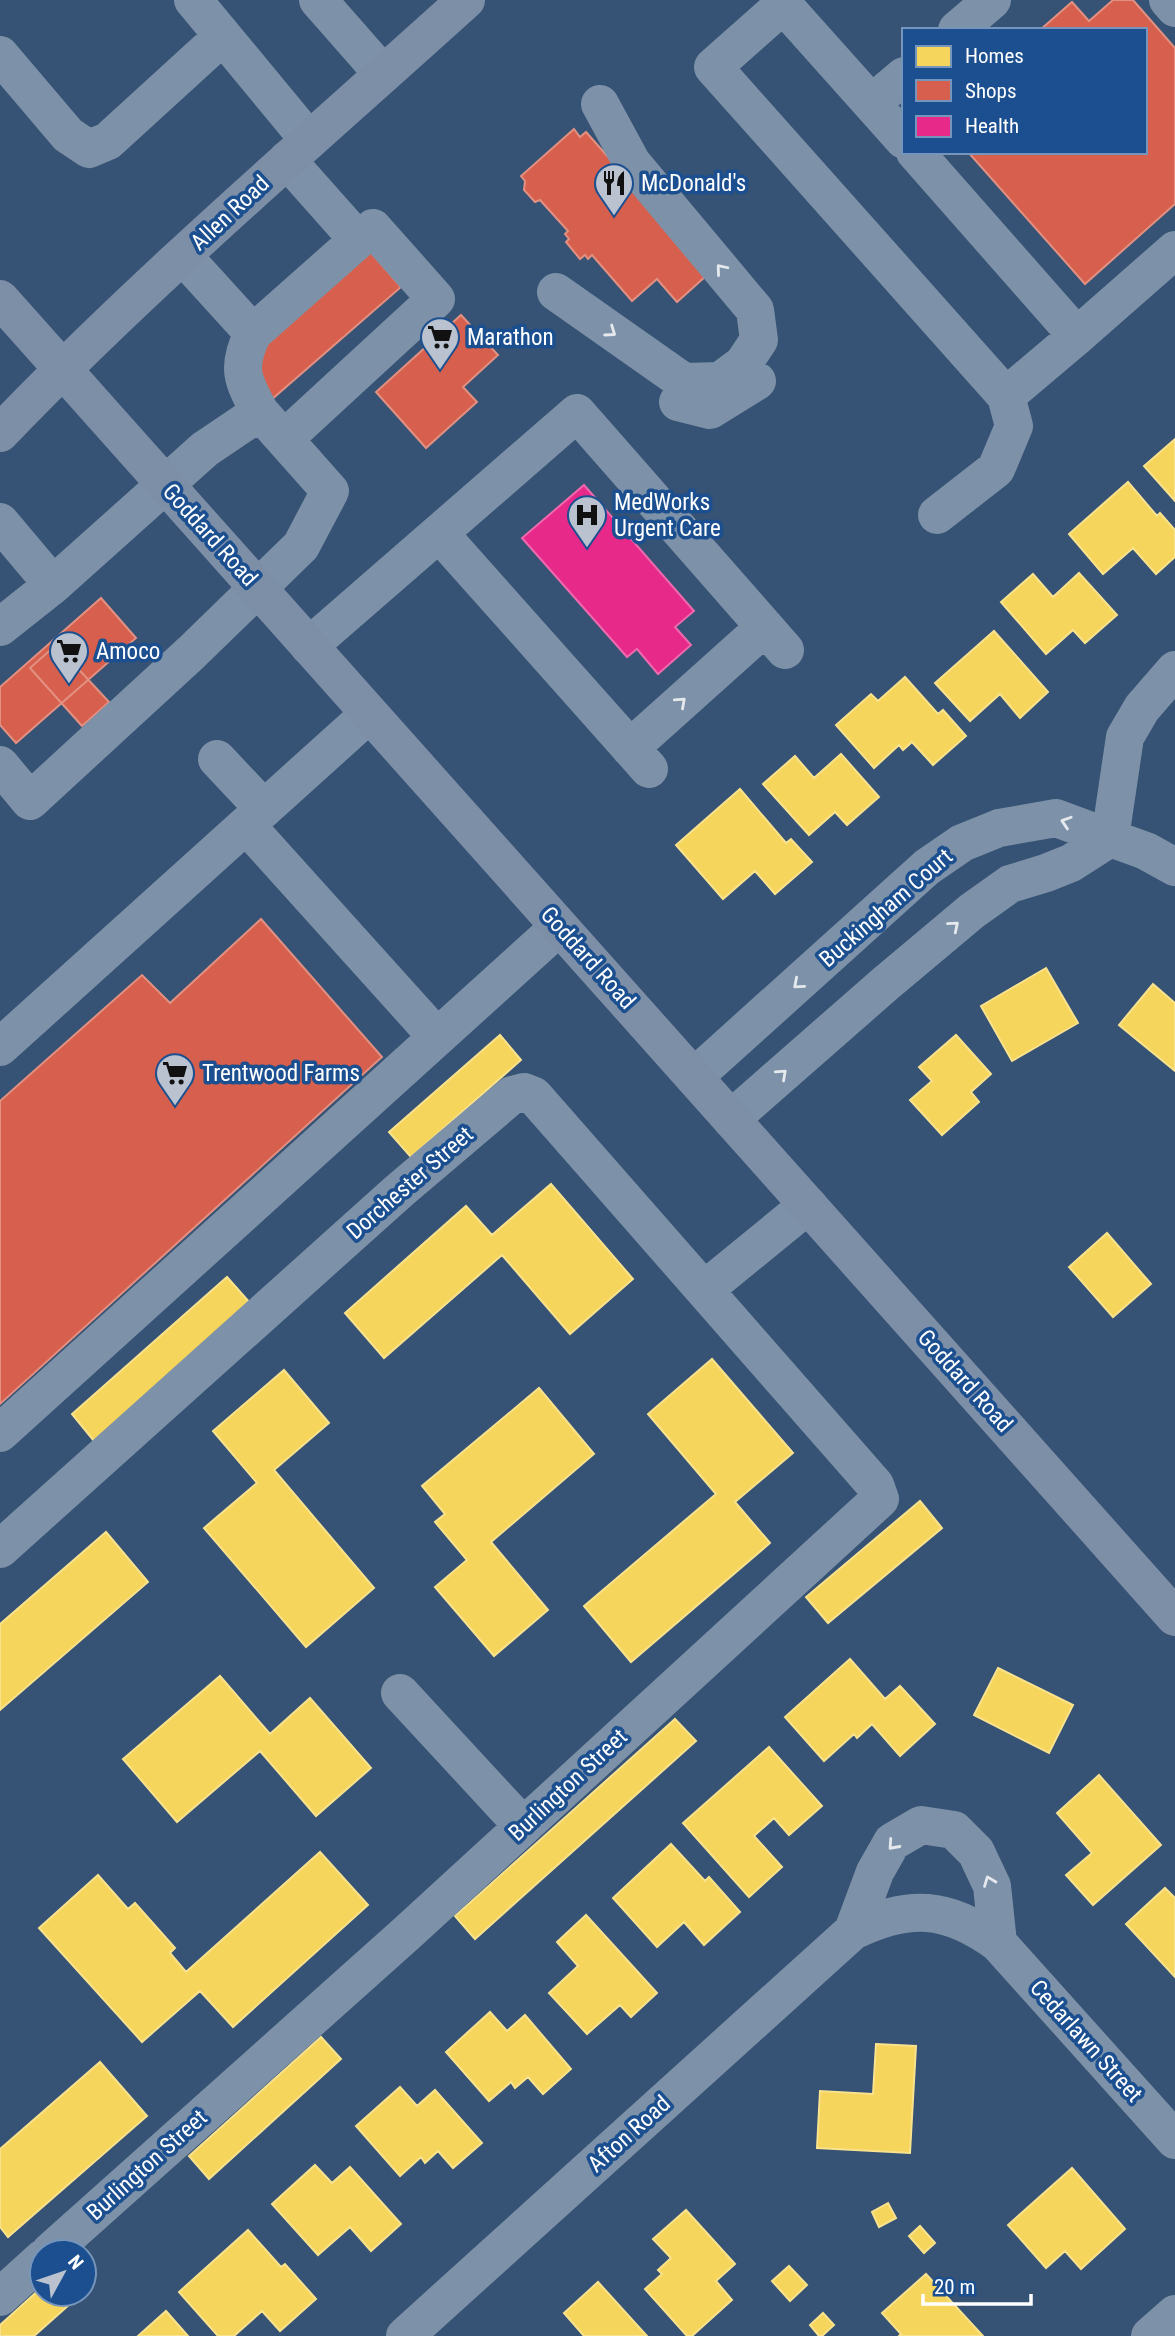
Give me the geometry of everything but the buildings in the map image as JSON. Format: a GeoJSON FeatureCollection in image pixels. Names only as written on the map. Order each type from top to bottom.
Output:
{"type":"FeatureCollection","features":[{"type":"Feature","properties":{"kind":"main road","name":"Allen Road"},"geometry":{"type":"LineString","coordinates":[[0,433],[62,368],[298,150],[466,0]]}},
{"type":"Feature","properties":{"kind":"main road","name":"Goddard Road"},"geometry":{"type":"LineString","coordinates":[[0,299],[1175,1617]]}},
{"type":"Feature","properties":{"kind":"street"},"geometry":{"type":"LineString","coordinates":[[193,0],[223,36],[358,240]]}},
{"type":"Feature","properties":{"kind":"street"},"geometry":{"type":"LineString","coordinates":[[318,0],[383,74]]}},
{"type":"Feature","properties":{"kind":"street"},"geometry":{"type":"LineString","coordinates":[[959,28],[992,0]]}},
{"type":"Feature","properties":{"kind":"street"},"geometry":{"type":"LineString","coordinates":[[1168,0],[1175,8]]}},
{"type":"Feature","properties":{"kind":"street"},"geometry":{"type":"LineString","coordinates":[[902,137],[781,3],[713,67],[1006,396],[1014,426],[996,469],[937,515]]}},
{"type":"Feature","properties":{"kind":"street"},"geometry":{"type":"LineString","coordinates":[[0,55],[68,135],[89,149],[108,141],[223,36]]}},
{"type":"Feature","properties":{"kind":"street"},"geometry":{"type":"LineString","coordinates":[[872,103],[902,78]]}},
{"type":"Feature","properties":{"kind":"street"},"geometry":{"type":"LineString","coordinates":[[600,104],[632,163],[755,310],[771,334],[771,362],[757,382],[710,410],[678,402]]}},
{"type":"Feature","properties":{"kind":"street"},"geometry":{"type":"LineString","coordinates":[[917,154],[1077,336]]}},
{"type":"Feature","properties":{"kind":"street"},"geometry":{"type":"LineString","coordinates":[[0,627],[53,585],[205,449],[272,425],[436,299],[373,228],[253,334],[242,360],[242,373],[272,425],[330,491],[301,546],[30,801],[0,765]]}},
{"type":"Feature","properties":{"kind":"street"},"geometry":{"type":"LineString","coordinates":[[1006,396],[1175,250]]}},
{"type":"Feature","properties":{"kind":"street"},"geometry":{"type":"LineString","coordinates":[[183,256],[253,334]]}},
{"type":"Feature","properties":{"kind":"street"},"geometry":{"type":"LineString","coordinates":[[556,292],[684,382],[720,381],[743,364],[759,340],[755,310]]}},
{"type":"Feature","properties":{"kind":"street"},"geometry":{"type":"LineString","coordinates":[[309,646],[577,413],[775,638],[639,758],[439,533]]}},
{"type":"Feature","properties":{"kind":"street"},"geometry":{"type":"LineString","coordinates":[[0,522],[53,585]]}},
{"type":"Feature","properties":{"kind":"street"},"geometry":{"type":"LineString","coordinates":[[731,1119],[972,911],[1010,884],[1071,863],[1110,838],[1125,737],[1142,708],[1175,670]]}},
{"type":"Feature","properties":{"kind":"street"},"geometry":{"type":"LineString","coordinates":[[0,1047],[369,714]]}},
{"type":"Feature","properties":{"kind":"street"},"geometry":{"type":"LineString","coordinates":[[217,759],[255,817],[437,1037]]}},
{"type":"Feature","properties":{"kind":"street","name":"Buckingham Court"},"geometry":{"type":"LineString","coordinates":[[694,1077],[928,867],[962,843],[999,828],[1056,818],[1146,851],[1175,867]]}},
{"type":"Feature","properties":{"kind":"street"},"geometry":{"type":"LineString","coordinates":[[0,1433],[559,927]]}},
{"type":"Feature","properties":{"kind":"street","name":"Dorchester Street"},"geometry":{"type":"LineString","coordinates":[[0,1549],[399,1191],[512,1095],[524,1092],[534,1096],[704,1290]]}},
{"type":"Feature","properties":{"kind":"street"},"geometry":{"type":"LineString","coordinates":[[704,1290],[808,1205]]}},
{"type":"Feature","properties":{"kind":"street","name":"Burlington Street"},"geometry":{"type":"LineString","coordinates":[[66,2238],[407,1933],[880,1499],[874,1485],[704,1290]]}},
{"type":"Feature","properties":{"kind":"street"},"geometry":{"type":"LineString","coordinates":[[400,1693],[523,1826]]}},
{"type":"Feature","properties":{"kind":"street","name":"Afton Road"},"geometry":{"type":"LineString","coordinates":[[853,1931],[875,1872],[892,1842],[921,1825],[954,1830],[976,1852],[992,1886],[998,1943]]}},
{"type":"Feature","properties":{"kind":"street","name":"Afton Road"},"geometry":{"type":"LineString","coordinates":[[405,2336],[853,1931],[879,1919],[900,1914],[929,1913]]}},
{"type":"Feature","properties":{"kind":"street","name":"Cedarlawn Street"},"geometry":{"type":"LineString","coordinates":[[929,1913],[967,1923],[998,1943],[1175,2140]]}},
{"type":"Feature","properties":{"kind":"street"},"geometry":{"type":"LineString","coordinates":[[0,2297],[28,2272]]}},
{"type":"Feature","properties":{"kind":"street"},"geometry":{"type":"LineString","coordinates":[[1150,2336],[1175,2314]]}},
{"type":"Feature","properties":{"kind":"place","name":"McDonald's"},"geometry":{"type":"Point","coordinates":[614,217]}},
{"type":"Feature","properties":{"kind":"place","name":"Marathon"},"geometry":{"type":"Point","coordinates":[440,371]}},
{"type":"Feature","properties":{"kind":"place","name":"MedWorks Urgent Care"},"geometry":{"type":"Point","coordinates":[587,549]}},
{"type":"Feature","properties":{"kind":"place","name":"Amoco"},"geometry":{"type":"Point","coordinates":[69,685]}},
{"type":"Feature","properties":{"kind":"place","name":"Trentwood Farms"},"geometry":{"type":"Point","coordinates":[175,1107]}}]}
